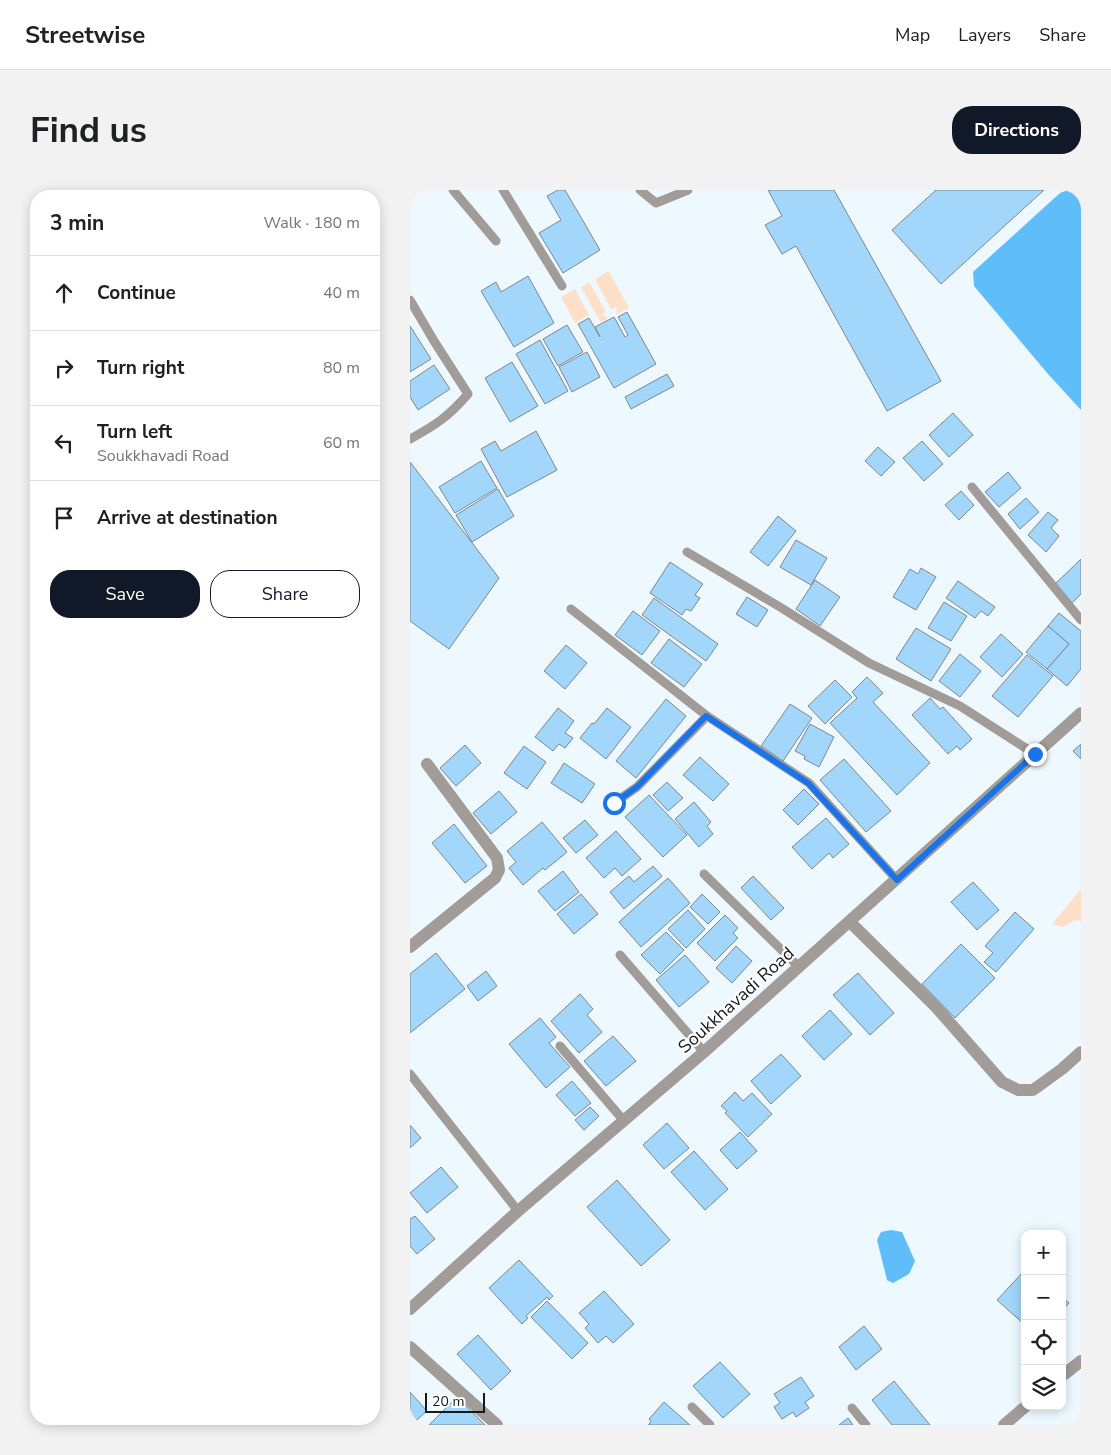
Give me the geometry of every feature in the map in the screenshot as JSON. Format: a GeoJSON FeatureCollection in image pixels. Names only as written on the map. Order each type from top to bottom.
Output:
{"type":"FeatureCollection","features":[{"type":"Feature","properties":{"kind":"street","name":"Soukkhavadi Road"},"geometry":{"type":"LineString","coordinates":[[410,1309],[518,1211],[800,967],[1081,712]]}},
{"type":"Feature","properties":{"kind":"street"},"geometry":{"type":"LineString","coordinates":[[410,947],[495,878],[499,870],[497,858],[426,764]]}},
{"type":"Feature","properties":{"kind":"street"},"geometry":{"type":"LineString","coordinates":[[850,922],[936,1007],[1002,1082],[1018,1090],[1033,1090],[1062,1069],[1081,1052]]}},
{"type":"Feature","properties":{"kind":"street"},"geometry":{"type":"LineString","coordinates":[[410,1347],[497,1425]]}},
{"type":"Feature","properties":{"kind":"street"},"geometry":{"type":"LineString","coordinates":[[1066,1373],[1081,1361]]}},
{"type":"Feature","properties":{"kind":"street"},"geometry":{"type":"LineString","coordinates":[[1004,1425],[1021,1410]]}},
{"type":"Feature","properties":{"kind":"lane"},"geometry":{"type":"LineString","coordinates":[[453,190],[496,241]]}},
{"type":"Feature","properties":{"kind":"lane"},"geometry":{"type":"LineString","coordinates":[[503,190],[562,286]]}},
{"type":"Feature","properties":{"kind":"lane"},"geometry":{"type":"LineString","coordinates":[[640,190],[656,203],[688,190]]}},
{"type":"Feature","properties":{"kind":"lane"},"geometry":{"type":"LineString","coordinates":[[410,300],[468,394],[454,410],[437,424],[410,438]]}},
{"type":"Feature","properties":{"kind":"lane"},"geometry":{"type":"LineString","coordinates":[[972,487],[1081,620]]}},
{"type":"Feature","properties":{"kind":"lane"},"geometry":{"type":"LineString","coordinates":[[687,552],[780,607],[869,664],[960,706],[1035,754]]}},
{"type":"Feature","properties":{"kind":"lane"},"geometry":{"type":"LineString","coordinates":[[571,609],[706,716],[808,783],[897,880]]}},
{"type":"Feature","properties":{"kind":"lane"},"geometry":{"type":"LineString","coordinates":[[614,803],[637,787],[706,716]]}},
{"type":"Feature","properties":{"kind":"lane"},"geometry":{"type":"LineString","coordinates":[[704,874],[800,967]]}},
{"type":"Feature","properties":{"kind":"lane"},"geometry":{"type":"LineString","coordinates":[[620,955],[704,1052]]}},
{"type":"Feature","properties":{"kind":"lane"},"geometry":{"type":"LineString","coordinates":[[560,1046],[624,1121]]}},
{"type":"Feature","properties":{"kind":"lane"},"geometry":{"type":"LineString","coordinates":[[410,1074],[518,1211]]}},
{"type":"Feature","properties":{"kind":"lane"},"geometry":{"type":"LineString","coordinates":[[692,1407],[710,1425]]}},
{"type":"Feature","properties":{"kind":"lane"},"geometry":{"type":"LineString","coordinates":[[852,1408],[866,1425]]}},
{"type":"Feature","properties":{"kind":"shaded area"},"geometry":{"type":"Polygon","coordinates":[[[609,271],[629,308],[616,315],[617,307],[611,309],[595,279],[609,271]]]}},
{"type":"Feature","properties":{"kind":"shaded area"},"geometry":{"type":"Polygon","coordinates":[[[589,282],[606,312],[602,315],[608,318],[601,323],[581,287],[589,282]]]}},
{"type":"Feature","properties":{"kind":"shaded area"},"geometry":{"type":"Polygon","coordinates":[[[575,289],[589,315],[575,323],[561,297],[575,289]]]}},
{"type":"Feature","properties":{"kind":"shaded area"},"geometry":{"type":"Polygon","coordinates":[[[1081,889],[1081,921],[1075,920],[1063,927],[1052,924],[1081,889]]]}},
{"type":"Feature","properties":{"kind":"water"},"geometry":{"type":"Polygon","coordinates":[[[1068,190],[1081,190],[1081,410],[974,286],[973,272],[1060,193],[1068,190]]]}},
{"type":"Feature","properties":{"kind":"water"},"geometry":{"type":"Polygon","coordinates":[[[891,1230],[902,1232],[915,1261],[909,1274],[893,1283],[887,1280],[877,1240],[881,1232],[891,1230]]]}},
{"type":"Feature","properties":{"kind":"building"},"geometry":{"type":"Polygon","coordinates":[[[558,190],[565,190],[600,250],[563,273],[539,233],[561,220],[547,196],[558,190]]]}},
{"type":"Feature","properties":{"kind":"building"},"geometry":{"type":"Polygon","coordinates":[[[768,190],[834,190],[941,381],[887,411],[796,246],[782,254],[765,225],[782,216],[768,190]]]}},
{"type":"Feature","properties":{"kind":"building"},"geometry":{"type":"Polygon","coordinates":[[[936,190],[1044,190],[941,284],[892,230],[936,190]]]}},
{"type":"Feature","properties":{"kind":"building"},"geometry":{"type":"Polygon","coordinates":[[[528,276],[554,323],[514,347],[481,291],[496,282],[501,292],[528,276]]]}},
{"type":"Feature","properties":{"kind":"building"},"geometry":{"type":"Polygon","coordinates":[[[627,312],[656,364],[614,388],[578,324],[589,318],[600,337],[595,327],[614,317],[625,337],[628,335],[618,317],[627,312]]]}},
{"type":"Feature","properties":{"kind":"building"},"geometry":{"type":"Polygon","coordinates":[[[567,325],[583,352],[558,366],[543,339],[567,325]]]}},
{"type":"Feature","properties":{"kind":"building"},"geometry":{"type":"Polygon","coordinates":[[[410,326],[431,359],[410,372],[410,326]]]}},
{"type":"Feature","properties":{"kind":"building"},"geometry":{"type":"Polygon","coordinates":[[[540,340],[568,391],[545,404],[516,354],[540,340]]]}},
{"type":"Feature","properties":{"kind":"building"},"geometry":{"type":"Polygon","coordinates":[[[587,352],[600,377],[572,392],[559,367],[587,352]]]}},
{"type":"Feature","properties":{"kind":"building"},"geometry":{"type":"Polygon","coordinates":[[[512,362],[538,406],[510,422],[485,378],[512,362]]]}},
{"type":"Feature","properties":{"kind":"building"},"geometry":{"type":"Polygon","coordinates":[[[434,365],[450,389],[418,410],[410,397],[410,381],[434,365]]]}},
{"type":"Feature","properties":{"kind":"building"},"geometry":{"type":"Polygon","coordinates":[[[667,374],[674,386],[631,409],[625,397],[667,374]]]}},
{"type":"Feature","properties":{"kind":"building"},"geometry":{"type":"Polygon","coordinates":[[[953,413],[973,435],[949,457],[929,435],[953,413]]]}},
{"type":"Feature","properties":{"kind":"building"},"geometry":{"type":"Polygon","coordinates":[[[536,431],[557,470],[507,497],[481,449],[495,441],[501,451],[536,431]]]}},
{"type":"Feature","properties":{"kind":"building"},"geometry":{"type":"Polygon","coordinates":[[[922,441],[943,464],[924,481],[903,458],[922,441]]]}},
{"type":"Feature","properties":{"kind":"building"},"geometry":{"type":"Polygon","coordinates":[[[878,447],[895,462],[881,476],[865,461],[878,447]]]}},
{"type":"Feature","properties":{"kind":"building"},"geometry":{"type":"Polygon","coordinates":[[[481,461],[497,488],[455,513],[439,487],[481,461]]]}},
{"type":"Feature","properties":{"kind":"building"},"geometry":{"type":"Polygon","coordinates":[[[410,462],[499,578],[449,649],[410,621],[410,462]]]}},
{"type":"Feature","properties":{"kind":"building"},"geometry":{"type":"Polygon","coordinates":[[[1008,472],[1021,488],[999,507],[985,492],[1008,472]]]}},
{"type":"Feature","properties":{"kind":"building"},"geometry":{"type":"Polygon","coordinates":[[[498,489],[514,516],[472,542],[456,515],[498,489]]]}},
{"type":"Feature","properties":{"kind":"building"},"geometry":{"type":"Polygon","coordinates":[[[961,491],[974,505],[959,520],[945,505],[961,491]]]}},
{"type":"Feature","properties":{"kind":"building"},"geometry":{"type":"Polygon","coordinates":[[[1026,498],[1039,512],[1020,529],[1008,514],[1026,498]]]}},
{"type":"Feature","properties":{"kind":"building"},"geometry":{"type":"Polygon","coordinates":[[[1048,512],[1058,520],[1051,528],[1059,536],[1046,552],[1028,535],[1048,512]]]}},
{"type":"Feature","properties":{"kind":"building"},"geometry":{"type":"Polygon","coordinates":[[[778,516],[796,531],[768,566],[750,552],[778,516]]]}},
{"type":"Feature","properties":{"kind":"building"},"geometry":{"type":"Polygon","coordinates":[[[796,540],[827,558],[811,585],[780,567],[796,540]]]}},
{"type":"Feature","properties":{"kind":"building"},"geometry":{"type":"Polygon","coordinates":[[[1081,559],[1081,594],[1072,603],[1055,584],[1081,559]]]}},
{"type":"Feature","properties":{"kind":"building"},"geometry":{"type":"Polygon","coordinates":[[[670,562],[703,584],[695,595],[700,598],[691,611],[686,609],[682,615],[650,593],[670,562]]]}},
{"type":"Feature","properties":{"kind":"building"},"geometry":{"type":"Polygon","coordinates":[[[921,568],[936,577],[916,610],[893,597],[910,569],[918,574],[921,568]]]}},
{"type":"Feature","properties":{"kind":"building"},"geometry":{"type":"Polygon","coordinates":[[[815,580],[840,597],[820,626],[796,609],[815,580]]]}},
{"type":"Feature","properties":{"kind":"building"},"geometry":{"type":"Polygon","coordinates":[[[958,581],[995,607],[988,616],[981,611],[975,618],[946,598],[958,581]]]}},
{"type":"Feature","properties":{"kind":"building"},"geometry":{"type":"Polygon","coordinates":[[[747,597],[768,610],[757,627],[736,614],[747,597]]]}},
{"type":"Feature","properties":{"kind":"building"},"geometry":{"type":"Polygon","coordinates":[[[654,598],[718,644],[706,661],[642,615],[654,598]]]}},
{"type":"Feature","properties":{"kind":"building"},"geometry":{"type":"Polygon","coordinates":[[[944,602],[967,616],[951,641],[928,628],[944,602]]]}},
{"type":"Feature","properties":{"kind":"building"},"geometry":{"type":"Polygon","coordinates":[[[633,611],[660,631],[642,655],[615,635],[633,611]]]}},
{"type":"Feature","properties":{"kind":"building"},"geometry":{"type":"Polygon","coordinates":[[[1059,613],[1081,631],[1081,669],[1067,686],[1047,669],[1069,644],[1048,626],[1059,613]]]}},
{"type":"Feature","properties":{"kind":"building"},"geometry":{"type":"Polygon","coordinates":[[[1048,626],[1069,644],[1047,669],[1026,652],[1048,626]]]}},
{"type":"Feature","properties":{"kind":"building"},"geometry":{"type":"Polygon","coordinates":[[[916,628],[951,649],[931,681],[896,659],[916,628]]]}},
{"type":"Feature","properties":{"kind":"building"},"geometry":{"type":"Polygon","coordinates":[[[1001,634],[1023,654],[1002,677],[980,657],[1001,634]]]}},
{"type":"Feature","properties":{"kind":"building"},"geometry":{"type":"Polygon","coordinates":[[[669,639],[702,664],[684,687],[651,663],[669,639]]]}},
{"type":"Feature","properties":{"kind":"building"},"geometry":{"type":"Polygon","coordinates":[[[566,645],[587,663],[565,689],[544,671],[566,645]]]}},
{"type":"Feature","properties":{"kind":"building"},"geometry":{"type":"Polygon","coordinates":[[[960,654],[981,671],[960,697],[939,681],[960,654]]]}},
{"type":"Feature","properties":{"kind":"building"},"geometry":{"type":"Polygon","coordinates":[[[1027,655],[1053,676],[1018,717],[992,696],[1027,655]]]}},
{"type":"Feature","properties":{"kind":"building"},"geometry":{"type":"Polygon","coordinates":[[[867,677],[883,693],[873,702],[930,763],[897,795],[830,723],[857,698],[852,692],[867,677]]]}},
{"type":"Feature","properties":{"kind":"building"},"geometry":{"type":"Polygon","coordinates":[[[835,680],[852,697],[825,724],[808,706],[835,680]]]}},
{"type":"Feature","properties":{"kind":"building"},"geometry":{"type":"Polygon","coordinates":[[[930,698],[940,709],[943,707],[972,739],[960,750],[957,746],[948,754],[912,715],[930,698]]]}},
{"type":"Feature","properties":{"kind":"building"},"geometry":{"type":"Polygon","coordinates":[[[666,699],[686,716],[636,778],[616,761],[666,699]]]}},
{"type":"Feature","properties":{"kind":"building"},"geometry":{"type":"Polygon","coordinates":[[[790,704],[812,718],[783,761],[761,746],[790,704]]]}},
{"type":"Feature","properties":{"kind":"building"},"geometry":{"type":"Polygon","coordinates":[[[558,708],[574,721],[565,733],[573,738],[565,748],[559,744],[553,751],[535,737],[558,708]]]}},
{"type":"Feature","properties":{"kind":"building"},"geometry":{"type":"Polygon","coordinates":[[[607,708],[631,727],[606,759],[580,738],[607,708]]]}},
{"type":"Feature","properties":{"kind":"building"},"geometry":{"type":"Polygon","coordinates":[[[810,724],[834,737],[819,767],[804,759],[805,756],[795,751],[810,724]]]}},
{"type":"Feature","properties":{"kind":"building"},"geometry":{"type":"Polygon","coordinates":[[[1081,744],[1081,759],[1073,751],[1081,744]]]}},
{"type":"Feature","properties":{"kind":"building"},"geometry":{"type":"Polygon","coordinates":[[[465,745],[481,763],[456,786],[440,768],[465,745]]]}},
{"type":"Feature","properties":{"kind":"building"},"geometry":{"type":"Polygon","coordinates":[[[524,746],[546,762],[527,789],[504,773],[524,746]]]}},
{"type":"Feature","properties":{"kind":"building"},"geometry":{"type":"Polygon","coordinates":[[[700,757],[729,784],[713,801],[683,775],[700,757]]]}},
{"type":"Feature","properties":{"kind":"building"},"geometry":{"type":"Polygon","coordinates":[[[844,759],[891,811],[866,832],[820,780],[844,759]]]}},
{"type":"Feature","properties":{"kind":"building"},"geometry":{"type":"Polygon","coordinates":[[[564,763],[595,784],[582,803],[551,783],[564,763]]]}},
{"type":"Feature","properties":{"kind":"building"},"geometry":{"type":"Polygon","coordinates":[[[667,782],[683,798],[668,811],[653,795],[667,782]]]}},
{"type":"Feature","properties":{"kind":"building"},"geometry":{"type":"Polygon","coordinates":[[[804,789],[819,804],[798,825],[783,810],[804,789]]]}},
{"type":"Feature","properties":{"kind":"building"},"geometry":{"type":"Polygon","coordinates":[[[499,791],[517,812],[491,834],[473,813],[499,791]]]}},
{"type":"Feature","properties":{"kind":"building"},"geometry":{"type":"Polygon","coordinates":[[[649,795],[687,835],[663,857],[625,817],[649,795]]]}},
{"type":"Feature","properties":{"kind":"building"},"geometry":{"type":"Polygon","coordinates":[[[694,802],[711,822],[707,826],[713,834],[699,847],[675,819],[694,802]]]}},
{"type":"Feature","properties":{"kind":"building"},"geometry":{"type":"Polygon","coordinates":[[[826,818],[849,844],[833,858],[829,853],[812,869],[792,847],[826,818]]]}},
{"type":"Feature","properties":{"kind":"building"},"geometry":{"type":"Polygon","coordinates":[[[585,820],[598,835],[576,853],[563,838],[585,820]]]}},
{"type":"Feature","properties":{"kind":"building"},"geometry":{"type":"Polygon","coordinates":[[[542,822],[567,852],[545,870],[543,868],[523,885],[509,868],[516,862],[507,851],[542,822]]]}},
{"type":"Feature","properties":{"kind":"building"},"geometry":{"type":"Polygon","coordinates":[[[454,824],[487,866],[465,883],[432,843],[454,824]]]}},
{"type":"Feature","properties":{"kind":"building"},"geometry":{"type":"Polygon","coordinates":[[[616,831],[641,859],[622,876],[615,868],[604,878],[586,858],[616,831]]]}},
{"type":"Feature","properties":{"kind":"building"},"geometry":{"type":"Polygon","coordinates":[[[653,866],[662,876],[624,909],[610,892],[629,876],[634,882],[653,866]]]}},
{"type":"Feature","properties":{"kind":"building"},"geometry":{"type":"Polygon","coordinates":[[[563,871],[579,892],[555,911],[538,891],[563,871]]]}},
{"type":"Feature","properties":{"kind":"building"},"geometry":{"type":"Polygon","coordinates":[[[753,876],[784,908],[771,920],[741,888],[753,876]]]}},
{"type":"Feature","properties":{"kind":"building"},"geometry":{"type":"Polygon","coordinates":[[[668,878],[690,903],[641,947],[619,922],[668,878]]]}},
{"type":"Feature","properties":{"kind":"building"},"geometry":{"type":"Polygon","coordinates":[[[973,882],[999,910],[977,930],[951,902],[973,882]]]}},
{"type":"Feature","properties":{"kind":"building"},"geometry":{"type":"Polygon","coordinates":[[[581,894],[598,914],[574,934],[557,914],[581,894]]]}},
{"type":"Feature","properties":{"kind":"building"},"geometry":{"type":"Polygon","coordinates":[[[702,894],[720,912],[708,924],[690,907],[702,894]]]}},
{"type":"Feature","properties":{"kind":"building"},"geometry":{"type":"Polygon","coordinates":[[[688,910],[705,929],[686,948],[668,929],[688,910]]]}},
{"type":"Feature","properties":{"kind":"building"},"geometry":{"type":"Polygon","coordinates":[[[1015,912],[1034,929],[996,972],[984,962],[993,953],[985,946],[1015,912]]]}},
{"type":"Feature","properties":{"kind":"building"},"geometry":{"type":"Polygon","coordinates":[[[725,915],[738,928],[733,933],[738,938],[715,961],[697,943],[725,915]]]}},
{"type":"Feature","properties":{"kind":"building"},"geometry":{"type":"Polygon","coordinates":[[[666,932],[684,950],[660,974],[641,955],[666,932]]]}},
{"type":"Feature","properties":{"kind":"building"},"geometry":{"type":"Polygon","coordinates":[[[961,944],[995,978],[955,1018],[922,984],[961,944]]]}},
{"type":"Feature","properties":{"kind":"building"},"geometry":{"type":"Polygon","coordinates":[[[736,946],[752,961],[732,983],[716,968],[736,946]]]}},
{"type":"Feature","properties":{"kind":"building"},"geometry":{"type":"Polygon","coordinates":[[[436,953],[465,989],[410,1033],[410,974],[436,953]]]}},
{"type":"Feature","properties":{"kind":"building"},"geometry":{"type":"Polygon","coordinates":[[[685,955],[709,982],[679,1007],[656,980],[685,955]]]}},
{"type":"Feature","properties":{"kind":"building"},"geometry":{"type":"Polygon","coordinates":[[[486,971],[497,986],[478,1001],[467,986],[486,971]]]}},
{"type":"Feature","properties":{"kind":"building"},"geometry":{"type":"Polygon","coordinates":[[[858,973],[894,1013],[870,1035],[833,995],[858,973]]]}},
{"type":"Feature","properties":{"kind":"building"},"geometry":{"type":"Polygon","coordinates":[[[580,994],[593,1009],[587,1015],[602,1032],[579,1053],[551,1021],[580,994]]]}},
{"type":"Feature","properties":{"kind":"building"},"geometry":{"type":"Polygon","coordinates":[[[830,1010],[852,1034],[824,1060],[802,1036],[830,1010]]]}},
{"type":"Feature","properties":{"kind":"building"},"geometry":{"type":"Polygon","coordinates":[[[540,1018],[556,1037],[549,1043],[570,1067],[546,1088],[509,1044],[540,1018]]]}},
{"type":"Feature","properties":{"kind":"building"},"geometry":{"type":"Polygon","coordinates":[[[613,1036],[636,1061],[606,1086],[584,1061],[613,1036]]]}},
{"type":"Feature","properties":{"kind":"building"},"geometry":{"type":"Polygon","coordinates":[[[781,1054],[801,1076],[771,1104],[751,1081],[781,1054]]]}},
{"type":"Feature","properties":{"kind":"building"},"geometry":{"type":"Polygon","coordinates":[[[572,1081],[591,1103],[575,1116],[556,1095],[572,1081]]]}},
{"type":"Feature","properties":{"kind":"building"},"geometry":{"type":"Polygon","coordinates":[[[735,1092],[743,1101],[752,1093],[772,1114],[748,1137],[725,1113],[727,1111],[721,1106],[735,1092]]]}},
{"type":"Feature","properties":{"kind":"building"},"geometry":{"type":"Polygon","coordinates":[[[590,1107],[599,1116],[584,1130],[575,1120],[590,1107]]]}},
{"type":"Feature","properties":{"kind":"building"},"geometry":{"type":"Polygon","coordinates":[[[667,1123],[689,1148],[664,1169],[643,1145],[667,1123]]]}},
{"type":"Feature","properties":{"kind":"building"},"geometry":{"type":"Polygon","coordinates":[[[410,1125],[421,1138],[410,1148],[410,1125]]]}},
{"type":"Feature","properties":{"kind":"building"},"geometry":{"type":"Polygon","coordinates":[[[740,1132],[757,1151],[737,1169],[720,1150],[740,1132]]]}},
{"type":"Feature","properties":{"kind":"building"},"geometry":{"type":"Polygon","coordinates":[[[694,1151],[728,1189],[705,1210],[671,1172],[694,1151]]]}},
{"type":"Feature","properties":{"kind":"building"},"geometry":{"type":"Polygon","coordinates":[[[441,1167],[458,1187],[427,1213],[410,1193],[441,1167]]]}},
{"type":"Feature","properties":{"kind":"building"},"geometry":{"type":"Polygon","coordinates":[[[617,1180],[670,1240],[641,1266],[587,1207],[617,1180]]]}},
{"type":"Feature","properties":{"kind":"building"},"geometry":{"type":"Polygon","coordinates":[[[415,1216],[435,1239],[417,1254],[410,1246],[410,1219],[415,1216]]]}},
{"type":"Feature","properties":{"kind":"building"},"geometry":{"type":"Polygon","coordinates":[[[519,1260],[553,1296],[549,1300],[547,1297],[526,1316],[528,1318],[522,1324],[489,1288],[519,1260]]]}},
{"type":"Feature","properties":{"kind":"building"},"geometry":{"type":"Polygon","coordinates":[[[1021,1274],[1021,1321],[997,1300],[1021,1274]]]}},
{"type":"Feature","properties":{"kind":"building"},"geometry":{"type":"Polygon","coordinates":[[[604,1291],[634,1324],[613,1343],[606,1336],[598,1343],[585,1328],[589,1324],[579,1313],[604,1291]]]}},
{"type":"Feature","properties":{"kind":"building"},"geometry":{"type":"Polygon","coordinates":[[[547,1301],[588,1343],[572,1359],[531,1317],[547,1301]]]}},
{"type":"Feature","properties":{"kind":"building"},"geometry":{"type":"Polygon","coordinates":[[[864,1326],[882,1349],[856,1370],[839,1347],[864,1326]]]}},
{"type":"Feature","properties":{"kind":"building"},"geometry":{"type":"Polygon","coordinates":[[[478,1335],[511,1371],[491,1390],[457,1354],[478,1335]]]}},
{"type":"Feature","properties":{"kind":"building"},"geometry":{"type":"Polygon","coordinates":[[[720,1362],[750,1394],[723,1418],[693,1386],[720,1362]]]}},
{"type":"Feature","properties":{"kind":"building"},"geometry":{"type":"Polygon","coordinates":[[[801,1377],[814,1396],[805,1402],[809,1408],[796,1417],[793,1412],[782,1419],[774,1407],[780,1403],[774,1394],[801,1377]]]}},
{"type":"Feature","properties":{"kind":"building"},"geometry":{"type":"Polygon","coordinates":[[[894,1381],[930,1425],[892,1425],[872,1400],[894,1381]]]}},
{"type":"Feature","properties":{"kind":"building"},"geometry":{"type":"Polygon","coordinates":[[[410,1392],[427,1411],[411,1425],[410,1425],[410,1392]]]}},
{"type":"Feature","properties":{"kind":"building"},"geometry":{"type":"Polygon","coordinates":[[[457,1397],[485,1425],[429,1425],[457,1397]]]}},
{"type":"Feature","properties":{"kind":"building"},"geometry":{"type":"Polygon","coordinates":[[[664,1402],[690,1425],[648,1425],[651,1422],[649,1419],[664,1402]]]}},
{"type":"Feature","properties":{"kind":"building"},"geometry":{"type":"Polygon","coordinates":[[[848,1418],[853,1425],[839,1425],[848,1418]]]}},
{"type":"Feature","properties":{"kind":"route"},"geometry":{"type":"LineString","coordinates":[[614,803],[637,787],[706,716],[808,783],[897,880],[1035,754]]}}]}
